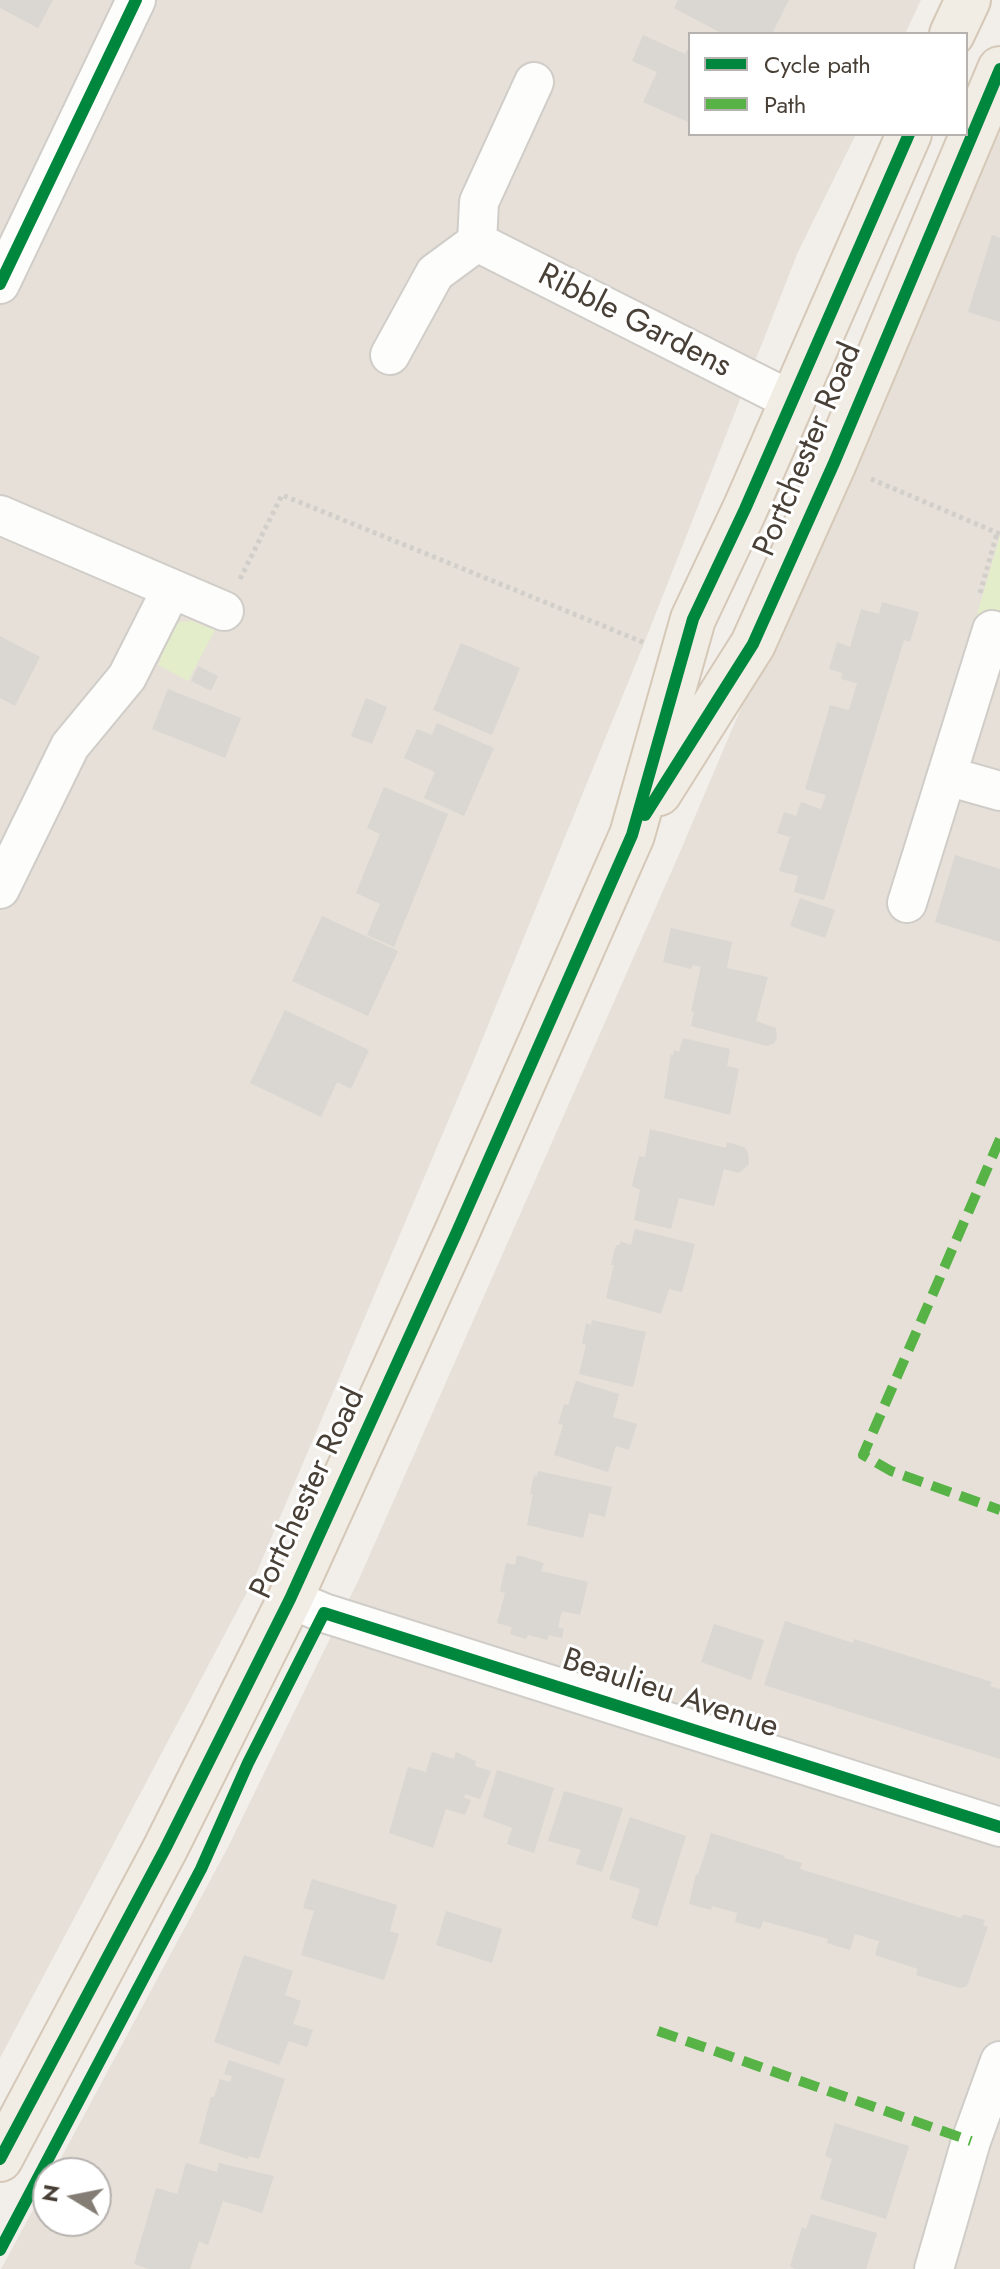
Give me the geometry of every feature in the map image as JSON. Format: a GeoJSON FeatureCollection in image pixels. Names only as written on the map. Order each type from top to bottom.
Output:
{"type":"FeatureCollection","features":[{"type":"Feature","properties":{"kind":"main road"},"geometry":{"type":"LineString","coordinates":[[953,32],[968,0]]}},
{"type":"Feature","properties":{"kind":"main road","name":"Portchester Road"},"geometry":{"type":"LineString","coordinates":[[632,835],[753,644],[834,463],[1000,69]]}},
{"type":"Feature","properties":{"kind":"main road","name":"Portchester Road"},"geometry":{"type":"LineString","coordinates":[[0,2159],[165,1849],[290,1599],[456,1234],[632,835],[693,619],[908,136]]}},
{"type":"Feature","properties":{"kind":"street"},"geometry":{"type":"LineString","coordinates":[[0,284],[136,0]]}},
{"type":"Feature","properties":{"kind":"street"},"geometry":{"type":"LineString","coordinates":[[390,355],[435,273],[477,242],[479,202],[534,82]]}},
{"type":"Feature","properties":{"kind":"street","name":"Ribble Gardens"},"geometry":{"type":"LineString","coordinates":[[477,242],[792,401]]}},
{"type":"Feature","properties":{"kind":"street"},"geometry":{"type":"LineString","coordinates":[[0,515],[224,611]]}},
{"type":"Feature","properties":{"kind":"street"},"geometry":{"type":"LineString","coordinates":[[0,889],[70,746],[127,677],[171,590]]}},
{"type":"Feature","properties":{"kind":"street"},"geometry":{"type":"LineString","coordinates":[[907,903],[992,630]]}},
{"type":"Feature","properties":{"kind":"street"},"geometry":{"type":"LineString","coordinates":[[947,776],[1000,791]]}},
{"type":"Feature","properties":{"kind":"street","name":"Beaulieu Avenue"},"geometry":{"type":"LineString","coordinates":[[290,1599],[324,1613],[1000,1827]]}},
{"type":"Feature","properties":{"kind":"street"},"geometry":{"type":"LineString","coordinates":[[934,2269],[971,2141],[1000,2061]]}},
{"type":"Feature","properties":{"kind":"path"},"geometry":{"type":"LineString","coordinates":[[834,463],[999,533],[972,623],[992,630]]}},
{"type":"Feature","properties":{"kind":"path"},"geometry":{"type":"LineString","coordinates":[[224,611],[282,495],[647,643],[656,619],[693,619]]}},
{"type":"Feature","properties":{"kind":"shaded area"},"geometry":{"type":"Polygon","coordinates":[[[0,0],[921,0],[906,32],[688,32],[688,136],[855,136],[798,252],[645,641],[471,1067],[253,1581],[0,2058],[0,0]]]}},
{"type":"Feature","properties":{"kind":"shaded area"},"geometry":{"type":"Polygon","coordinates":[[[1000,131],[1000,2269],[1,2269],[32,2212],[32,2237],[112,2237],[112,2157],[62,2157],[228,1847],[359,1579],[677,859],[874,394],[1000,131]]]}},
{"type":"Feature","properties":{"kind":"green space"},"geometry":{"type":"Polygon","coordinates":[[[1000,536],[1000,630],[975,621],[1000,536]]]}},
{"type":"Feature","properties":{"kind":"green space"},"geometry":{"type":"Polygon","coordinates":[[[191,621],[215,630],[188,681],[158,665],[173,626],[191,621]]]}},
{"type":"Feature","properties":{"kind":"building"},"geometry":{"type":"Polygon","coordinates":[[[0,0],[53,0],[38,28],[0,8],[0,0]]]}},
{"type":"Feature","properties":{"kind":"building"},"geometry":{"type":"Polygon","coordinates":[[[678,0],[789,0],[773,32],[719,32],[674,8],[678,0]]]}},
{"type":"Feature","properties":{"kind":"building"},"geometry":{"type":"Polygon","coordinates":[[[643,35],[685,54],[688,50],[688,122],[643,102],[657,72],[632,61],[643,35]]]}},
{"type":"Feature","properties":{"kind":"building"},"geometry":{"type":"Polygon","coordinates":[[[992,235],[1000,238],[1000,322],[968,312],[992,235]]]}},
{"type":"Feature","properties":{"kind":"building"},"geometry":{"type":"Polygon","coordinates":[[[882,602],[919,612],[910,642],[904,640],[824,900],[794,892],[798,876],[779,871],[790,837],[777,833],[784,812],[796,816],[801,802],[821,809],[826,795],[805,789],[830,705],[849,710],[857,683],[841,679],[842,673],[829,669],[837,642],[850,647],[861,609],[879,614],[882,602]]]}},
{"type":"Feature","properties":{"kind":"building"},"geometry":{"type":"Polygon","coordinates":[[[0,636],[40,657],[15,706],[0,698],[0,636]]]}},
{"type":"Feature","properties":{"kind":"building"},"geometry":{"type":"Polygon","coordinates":[[[461,643],[520,668],[492,735],[433,710],[461,643]]]}},
{"type":"Feature","properties":{"kind":"building"},"geometry":{"type":"Polygon","coordinates":[[[198,666],[218,676],[211,691],[191,681],[198,666]]]}},
{"type":"Feature","properties":{"kind":"building"},"geometry":{"type":"Polygon","coordinates":[[[168,689],[241,718],[225,758],[152,729],[168,689]]]}},
{"type":"Feature","properties":{"kind":"building"},"geometry":{"type":"Polygon","coordinates":[[[366,698],[387,707],[372,744],[351,736],[366,698]]]}},
{"type":"Feature","properties":{"kind":"building"},"geometry":{"type":"Polygon","coordinates":[[[437,723],[494,748],[464,816],[424,798],[435,772],[404,758],[417,729],[432,735],[437,723]]]}},
{"type":"Feature","properties":{"kind":"building"},"geometry":{"type":"Polygon","coordinates":[[[384,787],[448,814],[394,947],[367,935],[380,904],[356,893],[380,834],[367,828],[384,787]]]}},
{"type":"Feature","properties":{"kind":"building"},"geometry":{"type":"Polygon","coordinates":[[[955,855],[1000,869],[1000,942],[935,922],[955,855]]]}},
{"type":"Feature","properties":{"kind":"building"},"geometry":{"type":"Polygon","coordinates":[[[800,898],[835,910],[825,938],[790,926],[800,898]]]}},
{"type":"Feature","properties":{"kind":"building"},"geometry":{"type":"Polygon","coordinates":[[[322,916],[398,951],[368,1016],[292,981],[322,916]]]}},
{"type":"Feature","properties":{"kind":"building"},"geometry":{"type":"Polygon","coordinates":[[[671,928],[732,942],[727,968],[768,977],[756,1021],[776,1028],[774,1043],[767,1046],[691,1026],[694,1012],[691,1011],[701,967],[693,965],[691,969],[663,962],[671,928]]]}},
{"type":"Feature","properties":{"kind":"building"},"geometry":{"type":"Polygon","coordinates":[[[285,1010],[369,1050],[351,1089],[337,1082],[321,1117],[250,1083],[285,1010]]]}},
{"type":"Feature","properties":{"kind":"building"},"geometry":{"type":"Polygon","coordinates":[[[683,1038],[730,1049],[727,1066],[739,1069],[730,1115],[664,1098],[671,1054],[673,1056],[674,1050],[679,1052],[683,1038]]]}},
{"type":"Feature","properties":{"kind":"building"},"geometry":{"type":"Polygon","coordinates":[[[650,1129],[726,1148],[727,1142],[744,1147],[748,1152],[749,1164],[739,1173],[724,1169],[714,1206],[679,1198],[671,1229],[634,1220],[640,1190],[632,1186],[639,1156],[645,1157],[650,1129]]]}},
{"type":"Feature","properties":{"kind":"building"},"geometry":{"type":"Polygon","coordinates":[[[635,1229],[695,1244],[682,1292],[669,1289],[661,1314],[606,1298],[616,1245],[620,1245],[620,1241],[631,1245],[635,1229]]]}},
{"type":"Feature","properties":{"kind":"building"},"geometry":{"type":"Polygon","coordinates":[[[592,1320],[646,1332],[633,1387],[579,1374],[586,1345],[582,1343],[586,1323],[591,1325],[592,1320]]]}},
{"type":"Feature","properties":{"kind":"building"},"geometry":{"type":"Polygon","coordinates":[[[576,1381],[619,1394],[613,1417],[637,1424],[629,1450],[616,1446],[608,1472],[554,1455],[563,1425],[558,1424],[576,1381]]]}},
{"type":"Feature","properties":{"kind":"building"},"geometry":{"type":"Polygon","coordinates":[[[538,1471],[612,1487],[605,1517],[589,1513],[583,1538],[527,1525],[533,1494],[530,1494],[534,1475],[537,1476],[538,1471]]]}},
{"type":"Feature","properties":{"kind":"building"},"geometry":{"type":"Polygon","coordinates":[[[517,1555],[544,1563],[541,1571],[588,1582],[580,1615],[562,1611],[558,1627],[564,1629],[562,1638],[549,1635],[547,1640],[528,1635],[526,1639],[510,1634],[512,1627],[497,1623],[505,1593],[500,1591],[506,1563],[515,1565],[517,1555]]]}},
{"type":"Feature","properties":{"kind":"building"},"geometry":{"type":"Polygon","coordinates":[[[785,1621],[992,1682],[990,1686],[1000,1689],[1000,1759],[764,1685],[785,1621]]]}},
{"type":"Feature","properties":{"kind":"building"},"geometry":{"type":"Polygon","coordinates":[[[714,1624],[764,1640],[751,1680],[701,1662],[714,1624]]]}},
{"type":"Feature","properties":{"kind":"building"},"geometry":{"type":"Polygon","coordinates":[[[432,1752],[454,1759],[456,1752],[476,1761],[475,1766],[491,1771],[480,1799],[465,1794],[464,1798],[471,1800],[465,1815],[446,1809],[433,1848],[389,1833],[408,1767],[426,1772],[432,1752]]]}},
{"type":"Feature","properties":{"kind":"building"},"geometry":{"type":"Polygon","coordinates":[[[497,1770],[554,1788],[534,1853],[507,1844],[512,1828],[483,1817],[497,1770]]]}},
{"type":"Feature","properties":{"kind":"building"},"geometry":{"type":"Polygon","coordinates":[[[564,1791],[623,1808],[602,1872],[576,1864],[581,1850],[548,1841],[564,1791]]]}},
{"type":"Feature","properties":{"kind":"building"},"geometry":{"type":"Polygon","coordinates":[[[630,1817],[686,1836],[657,1927],[631,1918],[640,1889],[609,1879],[630,1817]]]}},
{"type":"Feature","properties":{"kind":"building"},"geometry":{"type":"Polygon","coordinates":[[[711,1833],[785,1856],[802,1863],[800,1869],[961,1918],[963,1914],[985,1920],[983,1925],[988,1927],[967,1986],[960,1988],[916,1975],[918,1969],[875,1955],[879,1941],[855,1934],[850,1950],[827,1943],[828,1939],[763,1921],[760,1929],[735,1922],[737,1913],[689,1904],[711,1833]]]}},
{"type":"Feature","properties":{"kind":"building"},"geometry":{"type":"Polygon","coordinates":[[[312,1879],[397,1905],[390,1931],[399,1934],[384,1980],[301,1955],[314,1911],[303,1908],[312,1879]]]}},
{"type":"Feature","properties":{"kind":"building"},"geometry":{"type":"Polygon","coordinates":[[[446,1911],[502,1929],[492,1963],[436,1945],[446,1911]]]}},
{"type":"Feature","properties":{"kind":"building"},"geometry":{"type":"Polygon","coordinates":[[[244,1955],[293,1971],[285,1995],[301,2001],[293,2024],[313,2030],[307,2047],[289,2041],[279,2065],[214,2042],[244,1955]]]}},
{"type":"Feature","properties":{"kind":"building"},"geometry":{"type":"Polygon","coordinates":[[[229,2060],[285,2079],[259,2159],[249,2156],[248,2159],[199,2143],[211,2097],[214,2097],[220,2079],[230,2082],[232,2076],[224,2074],[229,2060]]]}},
{"type":"Feature","properties":{"kind":"building"},"geometry":{"type":"Polygon","coordinates":[[[835,2123],[909,2146],[886,2219],[820,2199],[832,2159],[825,2156],[835,2123]]]}},
{"type":"Feature","properties":{"kind":"building"},"geometry":{"type":"Polygon","coordinates":[[[186,2163],[217,2172],[219,2163],[274,2176],[262,2213],[223,2201],[208,2245],[199,2241],[190,2269],[149,2269],[134,2264],[156,2188],[177,2194],[186,2163]]]}},
{"type":"Feature","properties":{"kind":"building"},"geometry":{"type":"Polygon","coordinates":[[[811,2214],[877,2233],[866,2269],[795,2269],[790,2266],[802,2227],[806,2229],[811,2214]]]}},
{"type":"Feature","properties":{"kind":"marked path"},"geometry":{"type":"LineString","coordinates":[[1000,1139],[863,1455],[891,1471],[1000,1510]]}},
{"type":"Feature","properties":{"kind":"marked path"},"geometry":{"type":"LineString","coordinates":[[658,2031],[971,2141]]}},
{"type":"Feature","properties":{"kind":"cycle path"},"geometry":{"type":"LineString","coordinates":[[0,284],[136,0]]}},
{"type":"Feature","properties":{"kind":"cycle path"},"geometry":{"type":"LineString","coordinates":[[645,815],[753,644],[834,463],[1000,69]]}},
{"type":"Feature","properties":{"kind":"cycle path"},"geometry":{"type":"LineString","coordinates":[[0,2159],[165,1849],[290,1599],[456,1234],[632,835],[693,619],[745,509],[908,136]]}},
{"type":"Feature","properties":{"kind":"cycle path"},"geometry":{"type":"LineString","coordinates":[[0,2250],[201,1869],[248,1763],[324,1613],[1000,1827]]}}]}
